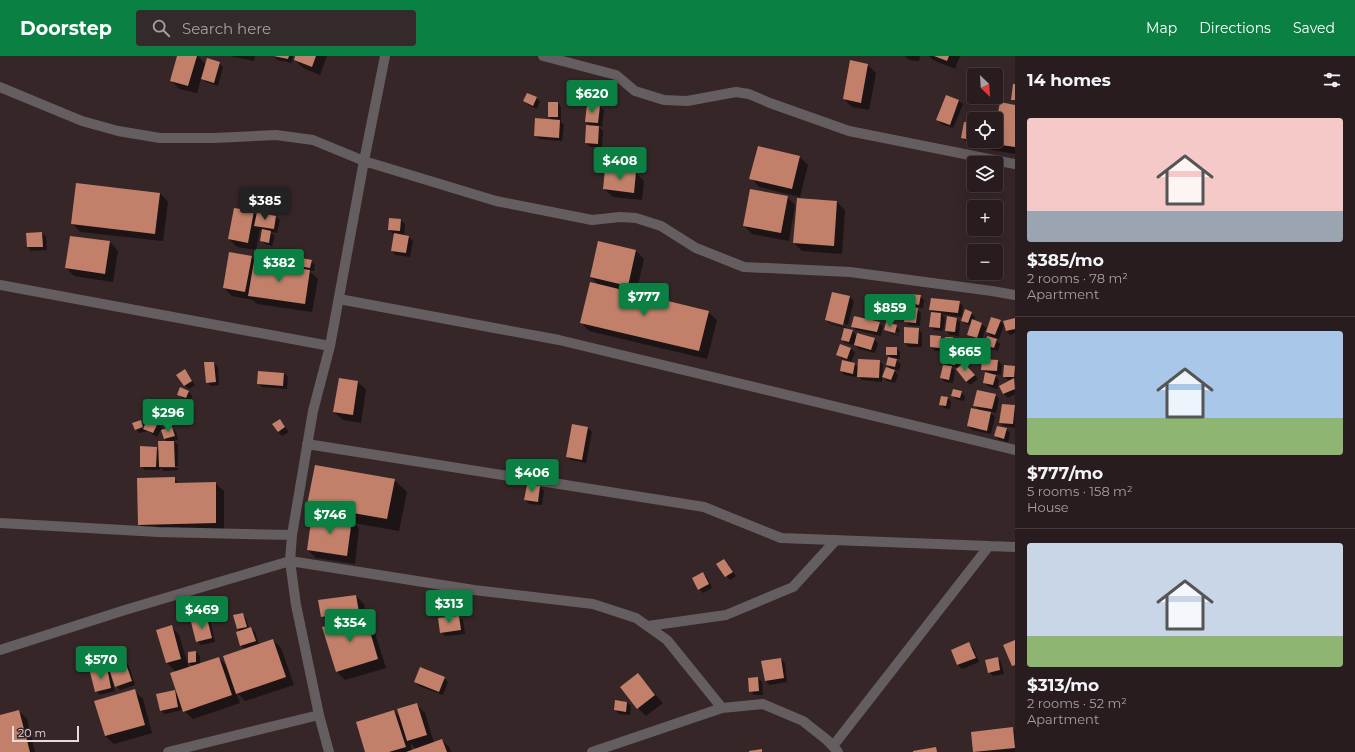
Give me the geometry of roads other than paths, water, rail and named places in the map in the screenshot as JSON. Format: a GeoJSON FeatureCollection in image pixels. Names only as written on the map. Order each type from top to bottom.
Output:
{"type":"FeatureCollection","features":[{"type":"Feature","properties":{"kind":"street"},"geometry":{"type":"LineString","coordinates":[[329,752],[319,715],[296,605],[290,561],[292,535],[313,411],[330,346],[385,56]]}},
{"type":"Feature","properties":{"kind":"street"},"geometry":{"type":"LineString","coordinates":[[543,56],[616,75],[636,91],[664,100],[687,101],[736,92],[749,94],[849,131],[1015,164]]}},
{"type":"Feature","properties":{"kind":"street"},"geometry":{"type":"LineString","coordinates":[[0,87],[82,121],[118,131],[160,138],[214,138],[276,135],[313,140],[364,161],[496,200],[592,220],[620,217],[636,218],[661,226],[696,248],[744,267],[850,272],[1015,295]]}},
{"type":"Feature","properties":{"kind":"street"},"geometry":{"type":"LineString","coordinates":[[0,285],[330,346]]}},
{"type":"Feature","properties":{"kind":"street"},"geometry":{"type":"LineString","coordinates":[[339,299],[560,340],[1015,450]]}},
{"type":"Feature","properties":{"kind":"street"},"geometry":{"type":"LineString","coordinates":[[307,444],[704,507],[781,538],[1015,548]]}},
{"type":"Feature","properties":{"kind":"street"},"geometry":{"type":"LineString","coordinates":[[0,524],[158,532],[292,535]]}},
{"type":"Feature","properties":{"kind":"street"},"geometry":{"type":"LineString","coordinates":[[648,626],[726,615],[793,587],[836,540]]}},
{"type":"Feature","properties":{"kind":"street"},"geometry":{"type":"LineString","coordinates":[[592,752],[722,708],[763,704],[803,721],[836,749],[989,546]]}},
{"type":"Feature","properties":{"kind":"street"},"geometry":{"type":"LineString","coordinates":[[0,650],[125,610],[290,561],[474,590],[592,604],[636,618],[667,640],[722,708]]}},
{"type":"Feature","properties":{"kind":"street"},"geometry":{"type":"LineString","coordinates":[[168,752],[319,715]]}}]}
